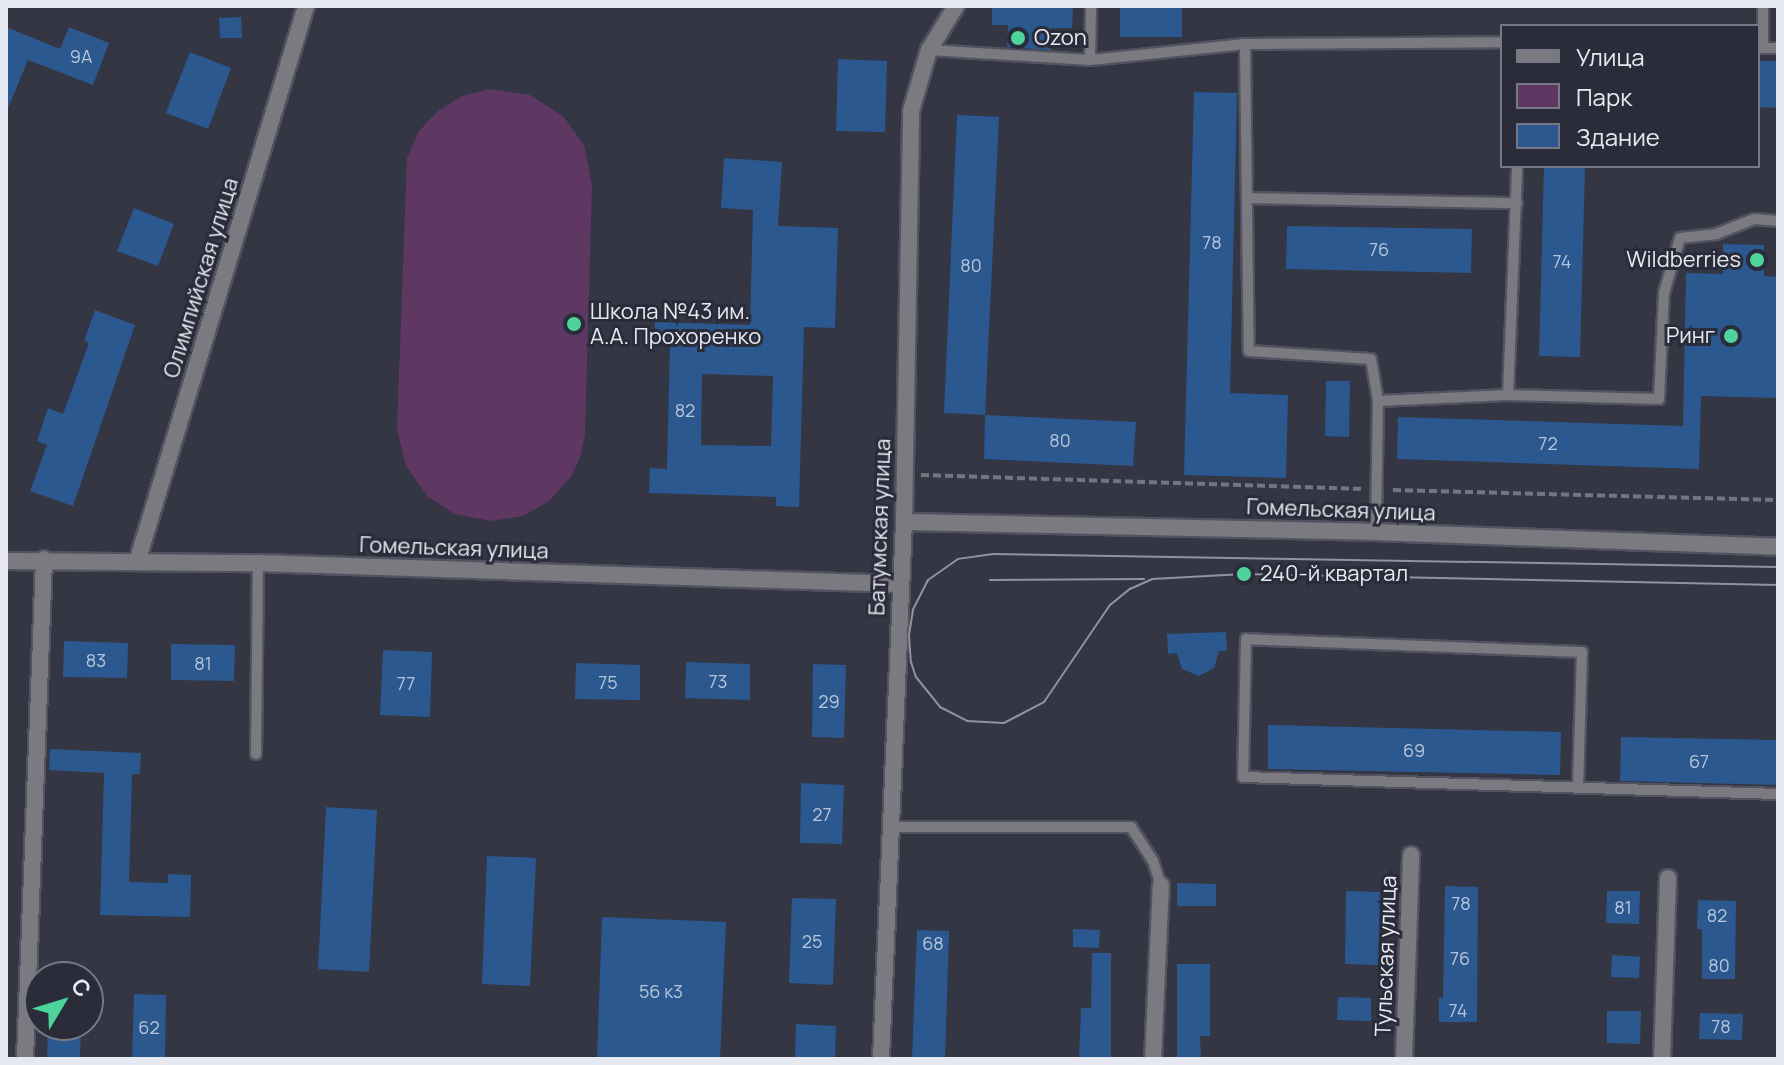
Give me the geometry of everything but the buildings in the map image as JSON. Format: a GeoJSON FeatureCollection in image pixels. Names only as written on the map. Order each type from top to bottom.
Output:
{"type":"FeatureCollection","features":[{"type":"Feature","properties":{"kind":"street","name":"Олимпийская улица"},"geometry":{"type":"LineString","coordinates":[[137,562],[306,6]]}},
{"type":"Feature","properties":{"kind":"street","name":"Батумская улица"},"geometry":{"type":"LineString","coordinates":[[881,1059],[904,522],[911,111],[929,50],[956,6]]}},
{"type":"Feature","properties":{"kind":"street","name":"Гомельская улица"},"geometry":{"type":"LineString","coordinates":[[904,522],[1376,532],[1778,547]]}},
{"type":"Feature","properties":{"kind":"street"},"geometry":{"type":"LineString","coordinates":[[25,1059],[44,559]]}},
{"type":"Feature","properties":{"kind":"street","name":"Гомельская улица"},"geometry":{"type":"LineString","coordinates":[[6,561],[258,563],[900,584]]}},
{"type":"Feature","properties":{"kind":"street","name":"Тульская улица"},"geometry":{"type":"LineString","coordinates":[[1404,1059],[1411,855]]}},
{"type":"Feature","properties":{"kind":"street"},"geometry":{"type":"LineString","coordinates":[[1662,1059],[1668,878]]}},
{"type":"Feature","properties":{"kind":"street"},"geometry":{"type":"LineString","coordinates":[[1153,1059],[1161,885]]}},
{"type":"Feature","properties":{"kind":"lane"},"geometry":{"type":"LineString","coordinates":[[1090,60],[1091,6]]}},
{"type":"Feature","properties":{"kind":"lane"},"geometry":{"type":"LineString","coordinates":[[1763,6],[1760,48],[1778,48]]}},
{"type":"Feature","properties":{"kind":"lane"},"geometry":{"type":"LineString","coordinates":[[929,50],[1090,60],[1245,44],[1500,42]]}},
{"type":"Feature","properties":{"kind":"lane"},"geometry":{"type":"LineString","coordinates":[[1245,44],[1249,351],[1371,359],[1378,401],[1376,532]]}},
{"type":"Feature","properties":{"kind":"lane"},"geometry":{"type":"LineString","coordinates":[[1508,395],[1517,168]]}},
{"type":"Feature","properties":{"kind":"lane"},"geometry":{"type":"LineString","coordinates":[[1249,198],[1517,203]]}},
{"type":"Feature","properties":{"kind":"lane"},"geometry":{"type":"LineString","coordinates":[[1378,401],[1508,395],[1659,399],[1664,293],[1680,238],[1716,234],[1754,219],[1778,221]]}},
{"type":"Feature","properties":{"kind":"lane"},"geometry":{"type":"LineString","coordinates":[[256,754],[258,563]]}},
{"type":"Feature","properties":{"kind":"lane"},"geometry":{"type":"LineString","coordinates":[[1578,787],[1582,652],[1246,639],[1243,777],[1778,794]]}},
{"type":"Feature","properties":{"kind":"lane"},"geometry":{"type":"LineString","coordinates":[[890,827],[1131,827],[1153,861],[1161,885]]}},
{"type":"Feature","properties":{"kind":"path"},"geometry":{"type":"LineString","coordinates":[[904,475],[1778,500]]}},
{"type":"Feature","properties":{"kind":"green space"},"geometry":{"type":"Polygon","coordinates":[[[489,89],[530,95],[564,117],[584,145],[592,185],[585,434],[581,455],[571,477],[548,502],[523,516],[492,521],[455,514],[428,497],[406,466],[397,429],[407,158],[419,131],[438,111],[462,96],[489,89]]]}},
{"type":"Feature","properties":{"kind":"tram line"},"geometry":{"type":"LineString","coordinates":[[1778,567],[993,554],[958,559],[928,580],[913,610],[909,636],[911,662],[916,677],[940,707],[967,721],[1004,723],[1044,702],[1110,605],[1130,589],[1152,579],[1244,574],[1778,585]]}},
{"type":"Feature","properties":{"kind":"tram line"},"geometry":{"type":"LineString","coordinates":[[990,580],[1144,579]]}},
{"type":"Feature","properties":{"kind":"place","name":"Ozon"},"geometry":{"type":"Point","coordinates":[1018,38]}},
{"type":"Feature","properties":{"kind":"place","name":"Wildberries"},"geometry":{"type":"Point","coordinates":[1757,260]}},
{"type":"Feature","properties":{"kind":"place","name":"Школа №43 им. А.А. Прохоренко"},"geometry":{"type":"Point","coordinates":[574,324]}},
{"type":"Feature","properties":{"kind":"place","name":"Ринг"},"geometry":{"type":"Point","coordinates":[1731,336]}},
{"type":"Feature","properties":{"kind":"place","name":"240-й квартал"},"geometry":{"type":"Point","coordinates":[1244,574]}}]}
